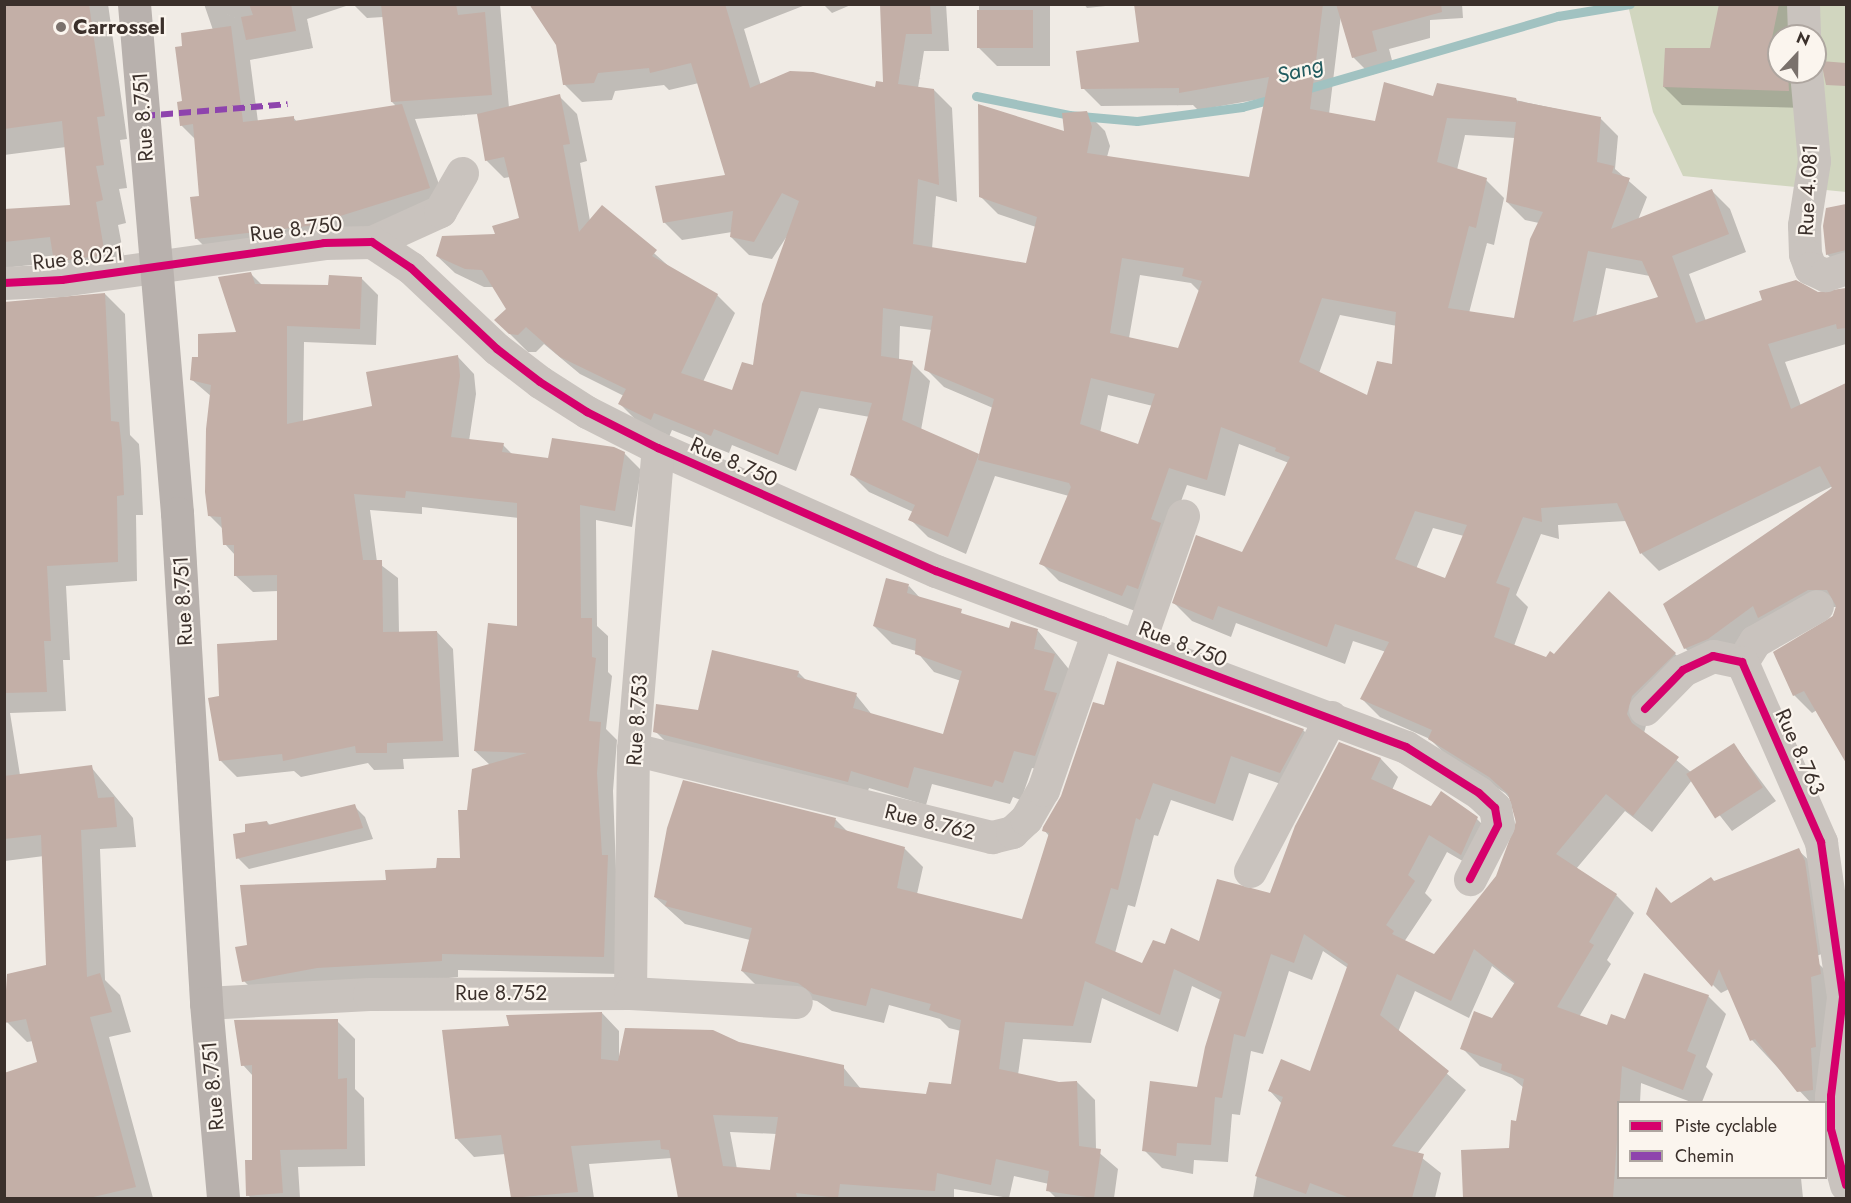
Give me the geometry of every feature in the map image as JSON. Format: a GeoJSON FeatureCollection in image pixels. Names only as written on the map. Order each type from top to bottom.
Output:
{"type":"FeatureCollection","features":[{"type":"Feature","properties":{"kind":"main road","name":"Rue 8.751"},"geometry":{"type":"LineString","coordinates":[[134,4],[154,268],[177,513],[206,1003],[223,1198]]}},
{"type":"Feature","properties":{"kind":"street"},"geometry":{"type":"LineString","coordinates":[[1803,4],[1804,24]]}},
{"type":"Feature","properties":{"kind":"street","name":"Rue 4.081"},"geometry":{"type":"LineString","coordinates":[[1807,84],[1814,161],[1804,225],[1805,254],[1810,268],[1825,275],[1846,268]]}},
{"type":"Feature","properties":{"kind":"street"},"geometry":{"type":"LineString","coordinates":[[372,242],[440,211],[462,173]]}},
{"type":"Feature","properties":{"kind":"street","name":"Rue 8.750"},"geometry":{"type":"LineString","coordinates":[[154,268],[314,244],[372,242],[411,268],[497,349],[540,382],[587,412],[658,448],[936,571],[1406,747],[1479,793],[1495,808],[1498,825],[1470,879]]}},
{"type":"Feature","properties":{"kind":"street","name":"Rue 8.021"},"geometry":{"type":"LineString","coordinates":[[4,282],[154,268]]}},
{"type":"Feature","properties":{"kind":"street","name":"Rue 8.753"},"geometry":{"type":"LineString","coordinates":[[630,993],[633,749],[658,448]]}},
{"type":"Feature","properties":{"kind":"street"},"geometry":{"type":"LineString","coordinates":[[1138,645],[1182,516]]}},
{"type":"Feature","properties":{"kind":"street"},"geometry":{"type":"LineString","coordinates":[[1646,709],[1683,670],[1713,656],[1742,662],[1755,640],[1818,606]]}},
{"type":"Feature","properties":{"kind":"street","name":"Rue 8.762"},"geometry":{"type":"LineString","coordinates":[[633,749],[992,837],[1012,832],[1026,819],[1043,790],[1098,631]]}},
{"type":"Feature","properties":{"kind":"street","name":"Rue 8.763"},"geometry":{"type":"LineString","coordinates":[[1742,662],[1834,838],[1843,997],[1830,1096],[1831,1129],[1846,1185]]}},
{"type":"Feature","properties":{"kind":"street"},"geometry":{"type":"LineString","coordinates":[[1250,871],[1331,717]]}},
{"type":"Feature","properties":{"kind":"street","name":"Rue 8.752"},"geometry":{"type":"LineString","coordinates":[[206,1003],[369,994],[630,993],[796,1002]]}},
{"type":"Feature","properties":{"kind":"green space"},"geometry":{"type":"Polygon","coordinates":[[[1628,5],[1846,5],[1846,192],[1683,176],[1653,112],[1628,5]]]}},
{"type":"Feature","properties":{"kind":"building"},"geometry":{"type":"Polygon","coordinates":[[[4,4],[89,4],[105,116],[97,117],[104,165],[96,166],[103,200],[96,202],[105,255],[54,262],[50,237],[4,242],[4,209],[70,205],[62,121],[4,129],[4,4]]]}},
{"type":"Feature","properties":{"kind":"building"},"geometry":{"type":"Polygon","coordinates":[[[249,4],[291,4],[296,31],[246,40],[241,17],[253,15],[249,4]]]}},
{"type":"Feature","properties":{"kind":"building"},"geometry":{"type":"Polygon","coordinates":[[[381,4],[456,4],[458,15],[485,12],[492,95],[391,102],[381,4]]]}},
{"type":"Feature","properties":{"kind":"building"},"geometry":{"type":"Polygon","coordinates":[[[529,4],[725,4],[750,88],[790,71],[813,72],[875,87],[876,81],[883,82],[880,4],[930,4],[932,34],[906,34],[898,84],[934,89],[939,185],[918,179],[913,244],[1026,263],[1037,217],[979,197],[978,104],[1064,131],[1062,113],[1087,111],[1092,127],[1087,153],[1249,177],[1269,77],[1179,93],[1179,88],[1081,89],[1076,51],[1139,42],[1134,4],[1323,4],[1310,109],[1375,121],[1384,82],[1433,96],[1437,83],[1516,98],[1518,104],[1518,101],[1601,117],[1597,162],[1614,166],[1612,173],[1630,178],[1611,229],[1712,189],[1729,234],[1672,256],[1696,323],[1762,300],[1759,291],[1796,280],[1818,292],[1846,288],[1846,328],[1837,329],[1836,324],[1768,344],[1791,409],[1846,383],[1846,763],[1804,691],[1793,696],[1773,652],[1833,616],[1836,606],[1827,590],[1808,590],[1758,618],[1753,606],[1708,639],[1684,649],[1663,604],[1832,488],[1820,466],[1640,554],[1617,503],[1541,508],[1542,522],[1523,517],[1496,583],[1510,588],[1494,637],[1546,657],[1550,651],[1554,654],[1609,591],[1676,653],[1632,696],[1627,714],[1632,723],[1679,757],[1633,816],[1606,794],[1556,854],[1617,894],[1589,942],[1594,945],[1557,1007],[1607,1025],[1611,1014],[1625,1019],[1644,973],[1709,995],[1687,1051],[1696,1055],[1683,1090],[1622,1066],[1620,1101],[1617,1101],[1613,1198],[1463,1198],[1461,1150],[1509,1148],[1511,1120],[1516,1121],[1524,1079],[1501,1070],[1502,1064],[1460,1049],[1474,1011],[1492,1018],[1515,982],[1474,949],[1451,1001],[1397,974],[1380,1015],[1449,1071],[1392,1146],[1424,1154],[1412,1198],[1350,1198],[1310,1183],[1306,1194],[1255,1176],[1283,1097],[1268,1091],[1281,1059],[1310,1071],[1348,964],[1304,934],[1294,963],[1271,954],[1245,1037],[1234,1034],[1222,1098],[1215,1097],[1211,1145],[1177,1143],[1176,1156],[1142,1151],[1150,1081],[1197,1087],[1205,1047],[1222,992],[1174,969],[1160,1015],[1085,981],[1073,1026],[1005,1022],[999,1069],[1059,1082],[1077,1081],[1079,1146],[1101,1149],[1094,1198],[1046,1191],[1049,1171],[996,1159],[991,1185],[937,1173],[935,1191],[840,1184],[838,1198],[796,1193],[797,1198],[678,1198],[669,1150],[661,1149],[660,1140],[571,1146],[578,1192],[511,1198],[501,1135],[455,1139],[442,1030],[509,1026],[506,1015],[602,1012],[601,1059],[618,1061],[625,1028],[713,1030],[739,1042],[844,1065],[844,1086],[926,1094],[929,1082],[951,1084],[961,1020],[929,1010],[931,1004],[871,988],[866,1006],[813,994],[798,983],[741,971],[752,928],[665,906],[667,901],[654,897],[667,828],[683,780],[836,818],[834,827],[905,847],[897,888],[1022,919],[1049,833],[1042,831],[1043,827],[1061,796],[1093,702],[1104,705],[1117,661],[1304,729],[1280,773],[1231,756],[1215,804],[1153,783],[1140,820],[1136,818],[1118,890],[1111,888],[1095,943],[1142,963],[1153,940],[1165,944],[1171,928],[1199,941],[1217,879],[1270,893],[1295,826],[1339,742],[1381,758],[1371,779],[1431,806],[1441,791],[1478,817],[1461,855],[1429,835],[1408,875],[1415,881],[1386,925],[1394,931],[1392,934],[1434,954],[1496,876],[1516,822],[1508,794],[1489,777],[1428,739],[1432,730],[1360,699],[1389,642],[1335,624],[1327,647],[1218,606],[1213,620],[1172,603],[1196,535],[1242,552],[1290,457],[1275,451],[1276,448],[1221,427],[1207,480],[1169,468],[1151,519],[1161,523],[1138,589],[1127,585],[1122,596],[1039,564],[1071,487],[1069,483],[978,460],[979,454],[948,537],[908,520],[915,505],[850,475],[872,403],[801,391],[778,455],[714,429],[711,436],[654,413],[651,420],[618,404],[626,389],[560,357],[526,327],[518,335],[509,334],[494,320],[506,309],[482,270],[465,269],[436,256],[442,236],[495,234],[492,226],[519,218],[504,157],[485,161],[477,114],[560,94],[570,144],[563,145],[579,232],[602,205],[657,250],[652,256],[718,294],[681,373],[732,390],[742,362],[753,365],[762,304],[799,201],[782,193],[754,242],[730,237],[733,211],[663,223],[655,186],[725,175],[691,63],[650,73],[649,68],[598,73],[594,83],[563,85],[556,45],[529,4]],[[1447,118],[1437,162],[1487,178],[1476,228],[1469,226],[1448,308],[1514,318],[1530,239],[1543,212],[1506,202],[1516,122],[1447,118]],[[1588,251],[1573,322],[1658,297],[1642,261],[1588,251]],[[1122,258],[1110,333],[1178,348],[1202,281],[1182,276],[1184,268],[1122,258]],[[1322,298],[1299,362],[1367,395],[1377,361],[1392,364],[1396,312],[1322,298]],[[883,308],[881,356],[913,361],[902,420],[979,454],[994,399],[924,370],[933,316],[883,308]],[[1091,378],[1080,424],[1138,444],[1155,394],[1091,378]],[[1415,511],[1395,559],[1445,578],[1467,525],[1415,511]],[[713,1115],[723,1166],[770,1170],[778,1117],[713,1115]]]}},
{"type":"Feature","properties":{"kind":"building"},"geometry":{"type":"Polygon","coordinates":[[[1336,4],[1441,4],[1442,12],[1372,31],[1377,51],[1352,58],[1336,4]]]}},
{"type":"Feature","properties":{"kind":"building"},"geometry":{"type":"Polygon","coordinates":[[[1719,4],[1779,4],[1775,24],[1767,24],[1767,84],[1789,84],[1789,91],[1663,87],[1665,48],[1710,48],[1719,4]]]}},
{"type":"Feature","properties":{"kind":"building"},"geometry":{"type":"Polygon","coordinates":[[[977,10],[1033,10],[1033,48],[977,48],[977,10]]]}},
{"type":"Feature","properties":{"kind":"building"},"geometry":{"type":"Polygon","coordinates":[[[231,26],[243,122],[294,116],[294,121],[402,104],[430,188],[308,226],[195,239],[190,197],[199,196],[193,124],[180,126],[177,102],[182,101],[175,47],[182,46],[181,33],[231,26]]]}},
{"type":"Feature","properties":{"kind":"building"},"geometry":{"type":"Polygon","coordinates":[[[1827,61],[1846,63],[1846,86],[1826,85],[1827,61]]]}},
{"type":"Feature","properties":{"kind":"building"},"geometry":{"type":"Polygon","coordinates":[[[1846,204],[1846,250],[1826,255],[1823,226],[1826,208],[1846,204]]]}},
{"type":"Feature","properties":{"kind":"building"},"geometry":{"type":"Polygon","coordinates":[[[251,272],[255,284],[328,285],[329,275],[362,277],[360,329],[287,326],[287,424],[372,406],[366,372],[458,355],[460,376],[451,437],[504,443],[502,452],[548,458],[552,438],[614,447],[625,452],[615,511],[580,505],[581,618],[592,618],[592,657],[596,658],[589,721],[601,722],[597,773],[602,855],[608,855],[604,957],[442,954],[442,961],[317,968],[242,982],[235,947],[247,945],[240,885],[386,880],[385,870],[436,868],[437,858],[460,858],[458,810],[467,810],[472,769],[527,753],[474,751],[488,623],[517,626],[517,503],[406,491],[405,498],[354,494],[363,560],[382,560],[383,632],[437,631],[443,741],[387,743],[387,753],[356,753],[355,746],[283,761],[282,754],[219,761],[208,698],[219,696],[217,644],[277,640],[277,575],[234,576],[234,545],[223,545],[221,517],[208,516],[205,492],[206,429],[211,385],[190,380],[192,357],[198,357],[198,334],[236,332],[218,277],[251,272]]]}},
{"type":"Feature","properties":{"kind":"building"},"geometry":{"type":"Polygon","coordinates":[[[105,293],[111,421],[119,422],[122,449],[124,495],[117,496],[118,562],[47,566],[51,641],[44,641],[47,692],[4,693],[4,302],[105,293]]]}},
{"type":"Feature","properties":{"kind":"building"},"geometry":{"type":"Polygon","coordinates":[[[886,578],[909,584],[907,593],[962,609],[961,613],[1009,628],[1011,621],[1038,629],[1034,649],[1055,654],[1044,690],[1057,693],[1035,756],[1014,751],[1003,783],[995,780],[992,787],[914,767],[908,788],[851,771],[848,782],[653,732],[656,704],[698,710],[712,650],[799,671],[797,677],[857,693],[853,708],[943,734],[962,671],[915,654],[916,639],[873,626],[886,578]]]}},
{"type":"Feature","properties":{"kind":"building"},"geometry":{"type":"Polygon","coordinates":[[[1734,743],[1763,787],[1715,818],[1686,774],[1734,743]]]}},
{"type":"Feature","properties":{"kind":"building"},"geometry":{"type":"Polygon","coordinates":[[[92,765],[98,798],[114,797],[117,827],[81,830],[87,977],[100,973],[112,1012],[90,1017],[136,1187],[89,1198],[4,1198],[4,1073],[37,1062],[26,1019],[4,1023],[7,974],[46,965],[41,835],[4,839],[4,776],[92,765]]]}},
{"type":"Feature","properties":{"kind":"building"},"geometry":{"type":"Polygon","coordinates":[[[355,804],[363,828],[236,859],[233,834],[245,832],[245,824],[267,821],[268,825],[355,804]]]}},
{"type":"Feature","properties":{"kind":"building"},"geometry":{"type":"Polygon","coordinates":[[[1799,848],[1805,861],[1821,974],[1811,977],[1816,1047],[1811,1048],[1813,1090],[1797,1092],[1755,1039],[1750,1041],[1719,969],[1712,987],[1646,914],[1656,887],[1671,903],[1711,877],[1714,881],[1799,848]]]}},
{"type":"Feature","properties":{"kind":"building"},"geometry":{"type":"Polygon","coordinates":[[[338,1019],[338,1079],[347,1078],[347,1149],[280,1150],[283,1193],[246,1196],[245,1160],[252,1160],[252,1065],[241,1066],[234,1020],[338,1019]]]}},
{"type":"Feature","properties":{"kind":"waterway","name":"Sang"},"geometry":{"type":"LineString","coordinates":[[1303,90],[1558,16],[1630,4]]}},
{"type":"Feature","properties":{"kind":"waterway","name":"Sang"},"geometry":{"type":"LineString","coordinates":[[976,96],[1069,115],[1137,121],[1242,107],[1275,98]]}},
{"type":"Feature","properties":{"kind":"marked path"},"geometry":{"type":"LineString","coordinates":[[143,116],[288,104]]}},
{"type":"Feature","properties":{"kind":"cycle path"},"geometry":{"type":"LineString","coordinates":[[4,283],[62,280],[324,243],[372,242],[411,268],[497,349],[540,382],[587,412],[658,448],[936,571],[1406,747],[1479,793],[1495,808],[1498,825],[1470,879]]}},
{"type":"Feature","properties":{"kind":"cycle path"},"geometry":{"type":"LineString","coordinates":[[1645,709],[1683,670],[1713,656],[1742,662],[1821,842],[1843,997],[1831,1096],[1831,1129],[1846,1185]]}},
{"type":"Feature","properties":{"kind":"place","name":"Carrossel"},"geometry":{"type":"Point","coordinates":[61,27]}}]}
